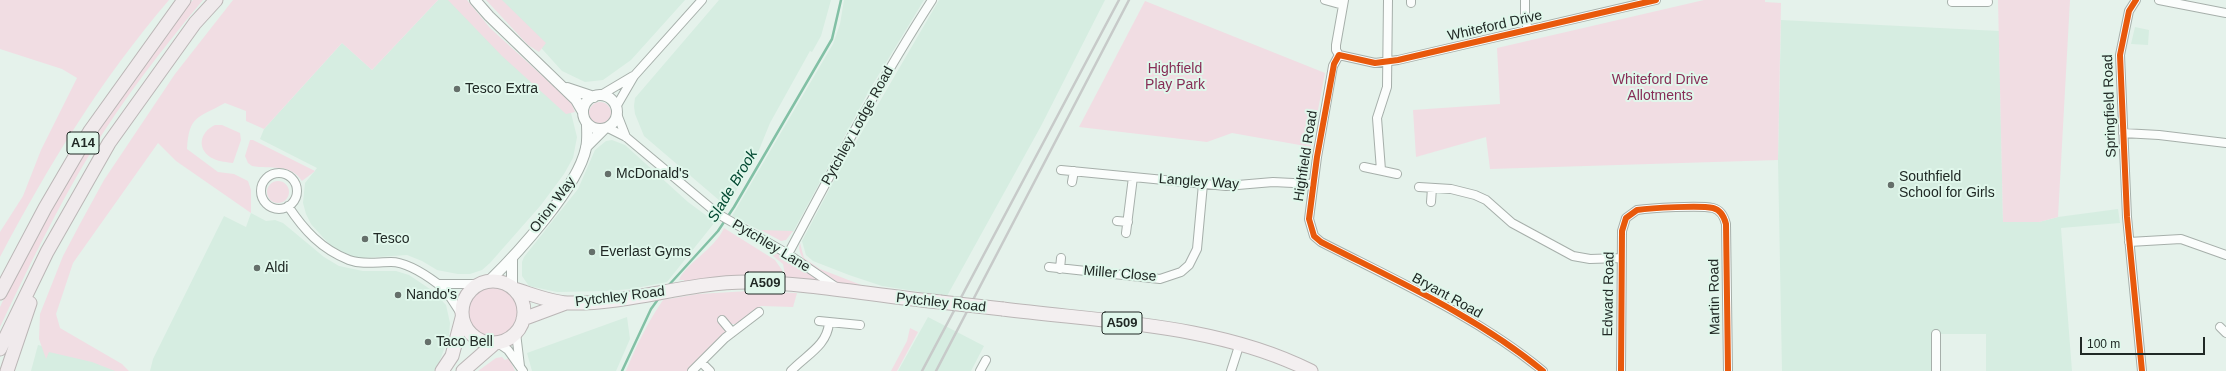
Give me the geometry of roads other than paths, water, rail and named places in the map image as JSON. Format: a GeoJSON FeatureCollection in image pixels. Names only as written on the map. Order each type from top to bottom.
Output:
{"type":"FeatureCollection","features":[{"type":"Feature","properties":{"kind":"highway","name":"A14"},"geometry":{"type":"LineString","coordinates":[[1,292],[45,208],[90,131],[184,0]]}},
{"type":"Feature","properties":{"kind":"highway","name":"A14"},"geometry":{"type":"LineString","coordinates":[[0,349],[47,252],[109,143],[195,23],[216,0]]}},
{"type":"Feature","properties":{"kind":"highway"},"geometry":{"type":"LineString","coordinates":[[7,371],[47,252]]}},
{"type":"Feature","properties":{"kind":"main road","name":"A509"},"geometry":{"type":"LineString","coordinates":[[484,282],[505,283],[513,288]]}},
{"type":"Feature","properties":{"kind":"main road"},"geometry":{"type":"LineString","coordinates":[[442,371],[452,356],[462,317],[462,308],[468,294],[484,282]]}},
{"type":"Feature","properties":{"kind":"main road","name":"Pytchley Road"},"geometry":{"type":"LineString","coordinates":[[513,288],[566,303],[598,302],[686,288],[746,282],[796,285],[1154,327],[1240,343],[1288,359],[1311,371]]}},
{"type":"Feature","properties":{"kind":"main road"},"geometry":{"type":"LineString","coordinates":[[462,317],[466,328],[474,337],[483,342],[496,343],[508,340],[516,333],[524,319],[523,303],[513,288]]}},
{"type":"Feature","properties":{"kind":"main road","name":"Pytchley Road"},"geometry":{"type":"LineString","coordinates":[[524,319],[566,303]]}},
{"type":"Feature","properties":{"kind":"main road"},"geometry":{"type":"LineString","coordinates":[[463,371],[496,343]]}},
{"type":"Feature","properties":{"kind":"street"},"geometry":{"type":"LineString","coordinates":[[475,0],[489,16],[562,85],[576,100],[587,123],[597,130],[606,129],[613,124],[617,110],[634,76],[702,0]]}},
{"type":"Feature","properties":{"kind":"street","name":"Pytchley Lodge Road"},"geometry":{"type":"LineString","coordinates":[[788,254],[834,166],[881,83],[932,0]]}},
{"type":"Feature","properties":{"kind":"street"},"geometry":{"type":"LineString","coordinates":[[1325,0],[1343,3]]}},
{"type":"Feature","properties":{"kind":"street"},"geometry":{"type":"LineString","coordinates":[[1381,170],[1377,118],[1378,110],[1387,87],[1388,0]]}},
{"type":"Feature","properties":{"kind":"street"},"geometry":{"type":"LineString","coordinates":[[1525,0],[1525,18],[1528,30]]}},
{"type":"Feature","properties":{"kind":"street","name":"Whiteford Drive"},"geometry":{"type":"LineString","coordinates":[[1339,55],[1366,62],[1387,62],[1656,0]]}},
{"type":"Feature","properties":{"kind":"street","name":"Springfield Road"},"geometry":{"type":"LineString","coordinates":[[2136,0],[2129,11],[2120,47],[2127,215],[2142,371]]}},
{"type":"Feature","properties":{"kind":"street"},"geometry":{"type":"LineString","coordinates":[[2159,0],[2226,13]]}},
{"type":"Feature","properties":{"kind":"street"},"geometry":{"type":"LineString","coordinates":[[1952,2],[1988,2]]}},
{"type":"Feature","properties":{"kind":"street","name":"Highfield Road"},"geometry":{"type":"LineString","coordinates":[[1335,249],[1321,242],[1314,236],[1310,229],[1309,219],[1330,80],[1334,64],[1339,55],[1336,50],[1336,45],[1343,3]]}},
{"type":"Feature","properties":{"kind":"street"},"geometry":{"type":"LineString","coordinates":[[583,112],[587,102],[634,76]]}},
{"type":"Feature","properties":{"kind":"street"},"geometry":{"type":"LineString","coordinates":[[562,85],[580,94],[608,97],[617,110]]}},
{"type":"Feature","properties":{"kind":"street","name":"Pytchley Lane"},"geometry":{"type":"LineString","coordinates":[[617,110],[626,138]]}},
{"type":"Feature","properties":{"kind":"street","name":"Orion Way"},"geometry":{"type":"LineString","coordinates":[[484,282],[512,259],[551,211],[578,172],[586,148],[587,123]]}},
{"type":"Feature","properties":{"kind":"street","name":"Pytchley Lane"},"geometry":{"type":"LineString","coordinates":[[606,129],[626,138],[718,214],[788,254],[842,291]]}},
{"type":"Feature","properties":{"kind":"street","name":"Orion Way"},"geometry":{"type":"LineString","coordinates":[[586,148],[606,129]]}},
{"type":"Feature","properties":{"kind":"street"},"geometry":{"type":"LineString","coordinates":[[2123,133],[2226,143]]}},
{"type":"Feature","properties":{"kind":"street"},"geometry":{"type":"LineString","coordinates":[[1364,167],[1397,174]]}},
{"type":"Feature","properties":{"kind":"street","name":"Langley Way"},"geometry":{"type":"LineString","coordinates":[[1061,170],[1237,187],[1273,182],[1314,184]]}},
{"type":"Feature","properties":{"kind":"street"},"geometry":{"type":"LineString","coordinates":[[1072,182],[1074,171]]}},
{"type":"Feature","properties":{"kind":"street"},"geometry":{"type":"LineString","coordinates":[[281,173],[292,179],[296,193],[294,200],[288,206],[278,208],[272,207],[264,201],[262,196],[262,186],[268,176],[281,173]]}},
{"type":"Feature","properties":{"kind":"street"},"geometry":{"type":"LineString","coordinates":[[1126,233],[1133,177]]}},
{"type":"Feature","properties":{"kind":"street","name":"Miller Close"},"geometry":{"type":"LineString","coordinates":[[1049,268],[1160,279],[1180,272],[1189,265],[1197,249],[1203,184]]}},
{"type":"Feature","properties":{"kind":"street"},"geometry":{"type":"LineString","coordinates":[[1419,187],[1462,190],[1486,200],[1512,223],[1573,256],[1590,259],[1621,258]]}},
{"type":"Feature","properties":{"kind":"street"},"geometry":{"type":"LineString","coordinates":[[1431,202],[1432,188]]}},
{"type":"Feature","properties":{"kind":"street"},"geometry":{"type":"LineString","coordinates":[[288,206],[309,234],[322,247],[349,260],[360,263],[393,262],[405,265],[438,284],[462,317]]}},
{"type":"Feature","properties":{"kind":"street","name":"Edward Road"},"geometry":{"type":"LineString","coordinates":[[1621,371],[1621,258],[1623,225],[1626,218],[1632,212],[1642,210],[1713,208],[1724,216],[1726,224]]}},
{"type":"Feature","properties":{"kind":"street"},"geometry":{"type":"LineString","coordinates":[[1117,222],[1128,222]]}},
{"type":"Feature","properties":{"kind":"street","name":"Martin Road"},"geometry":{"type":"LineString","coordinates":[[1726,224],[1728,371]]}},
{"type":"Feature","properties":{"kind":"street"},"geometry":{"type":"LineString","coordinates":[[2129,242],[2180,239],[2226,255]]}},
{"type":"Feature","properties":{"kind":"street","name":"Bryant Road"},"geometry":{"type":"LineString","coordinates":[[1335,249],[1485,330],[1515,349],[1543,371]]}},
{"type":"Feature","properties":{"kind":"street"},"geometry":{"type":"LineString","coordinates":[[1060,268],[1061,258]]}},
{"type":"Feature","properties":{"kind":"street"},"geometry":{"type":"LineString","coordinates":[[512,259],[513,288]]}},
{"type":"Feature","properties":{"kind":"street"},"geometry":{"type":"LineString","coordinates":[[438,284],[484,282]]}},
{"type":"Feature","properties":{"kind":"street"},"geometry":{"type":"LineString","coordinates":[[692,371],[732,332],[759,312]]}},
{"type":"Feature","properties":{"kind":"street"},"geometry":{"type":"LineString","coordinates":[[722,320],[732,332]]}},
{"type":"Feature","properties":{"kind":"street"},"geometry":{"type":"LineString","coordinates":[[819,321],[829,323],[860,324]]}},
{"type":"Feature","properties":{"kind":"street"},"geometry":{"type":"LineString","coordinates":[[791,371],[803,358],[821,345],[827,334],[829,323]]}},
{"type":"Feature","properties":{"kind":"street"},"geometry":{"type":"LineString","coordinates":[[2220,326],[2226,333]]}},
{"type":"Feature","properties":{"kind":"street"},"geometry":{"type":"LineString","coordinates":[[516,333],[522,368]]}},
{"type":"Feature","properties":{"kind":"street"},"geometry":{"type":"LineString","coordinates":[[1936,334],[1936,371]]}},
{"type":"Feature","properties":{"kind":"street"},"geometry":{"type":"LineString","coordinates":[[496,343],[508,350],[522,368]]}},
{"type":"Feature","properties":{"kind":"street"},"geometry":{"type":"LineString","coordinates":[[1231,371],[1240,343]]}},
{"type":"Feature","properties":{"kind":"street"},"geometry":{"type":"LineString","coordinates":[[980,371],[986,360]]}},
{"type":"Feature","properties":{"kind":"street"},"geometry":{"type":"LineString","coordinates":[[701,362],[710,371]]}},
{"type":"Feature","properties":{"kind":"waterway","name":"Slade Brook"},"geometry":{"type":"LineString","coordinates":[[668,286],[718,231],[734,207],[832,39],[841,0]]}},
{"type":"Feature","properties":{"kind":"waterway","name":"Slade Brook"},"geometry":{"type":"LineString","coordinates":[[622,371],[651,309],[659,298]]}},
{"type":"Feature","properties":{"kind":"railway"},"geometry":{"type":"LineString","coordinates":[[922,371],[1119,0]]}},
{"type":"Feature","properties":{"kind":"railway"},"geometry":{"type":"LineString","coordinates":[[936,371],[1129,0]]}},
{"type":"Feature","properties":{"kind":"place","name":"Tesco Extra"},"geometry":{"type":"Point","coordinates":[457,89]}},
{"type":"Feature","properties":{"kind":"place","name":"McDonald's"},"geometry":{"type":"Point","coordinates":[608,174]}},
{"type":"Feature","properties":{"kind":"place","name":"Southfield School for Girls"},"geometry":{"type":"Point","coordinates":[1891,185]}},
{"type":"Feature","properties":{"kind":"place","name":"Tesco"},"geometry":{"type":"Point","coordinates":[365,239]}},
{"type":"Feature","properties":{"kind":"place","name":"Everlast Gyms"},"geometry":{"type":"Point","coordinates":[592,252]}},
{"type":"Feature","properties":{"kind":"place","name":"Aldi"},"geometry":{"type":"Point","coordinates":[257,268]}},
{"type":"Feature","properties":{"kind":"place","name":"Nando's"},"geometry":{"type":"Point","coordinates":[398,295]}},
{"type":"Feature","properties":{"kind":"place","name":"Taco Bell"},"geometry":{"type":"Point","coordinates":[428,342]}},
{"type":"Feature","properties":{"kind":"park label","name":"Highfield Play Park"},"geometry":{"type":"Point","coordinates":[1175,78]}},
{"type":"Feature","properties":{"kind":"park label","name":"Whiteford Drive Allotments"},"geometry":{"type":"Point","coordinates":[1660,88]}}]}
